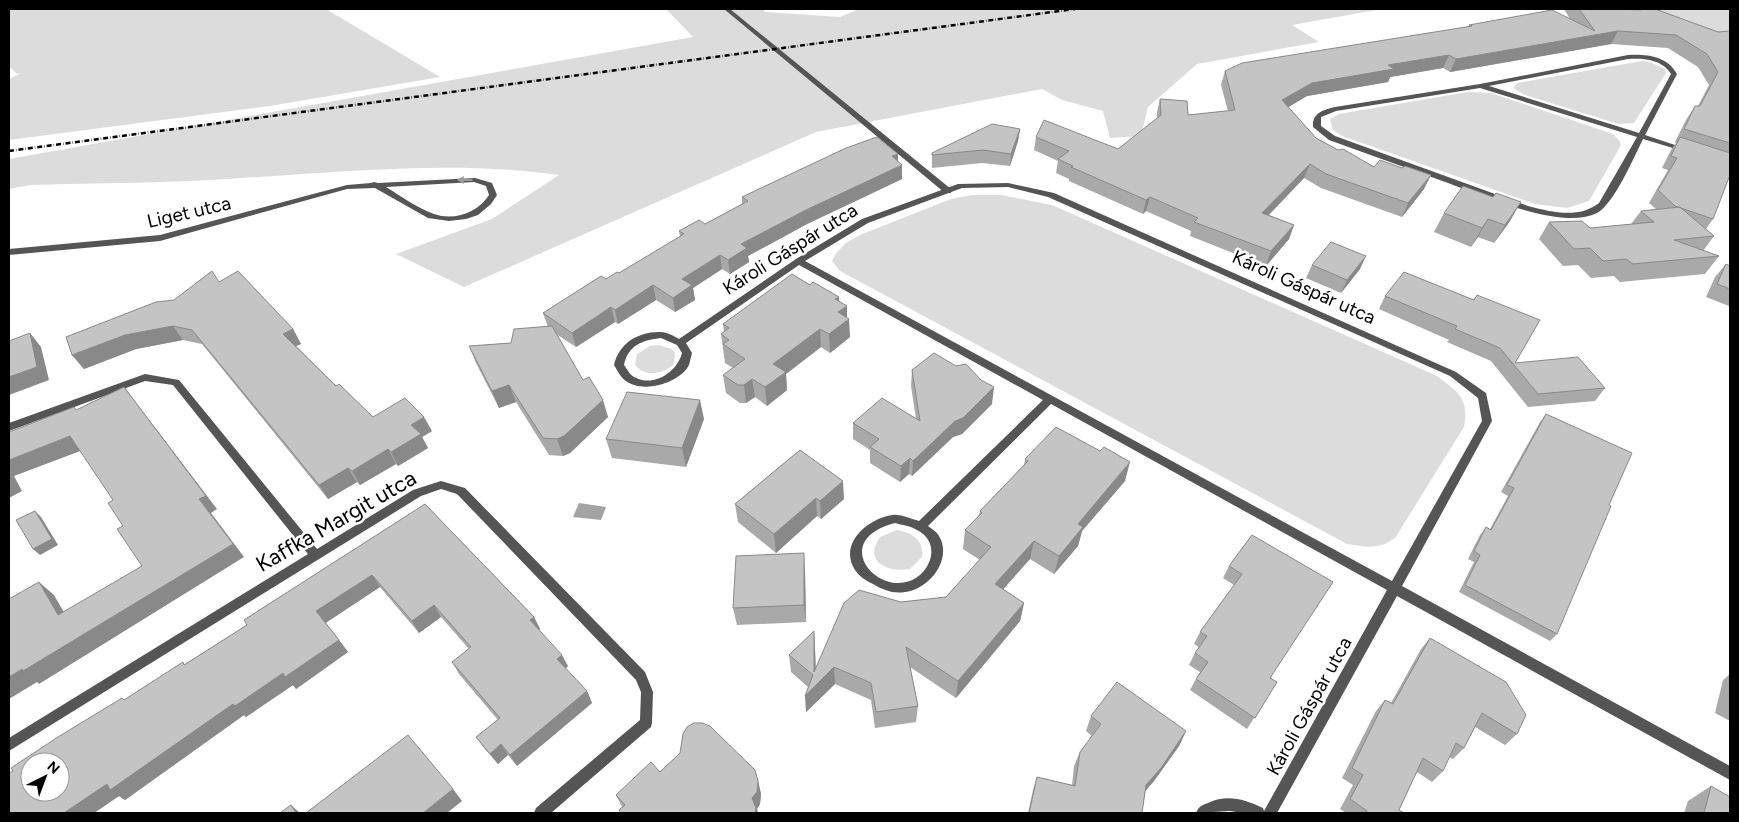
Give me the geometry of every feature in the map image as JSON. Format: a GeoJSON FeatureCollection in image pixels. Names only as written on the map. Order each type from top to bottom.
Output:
{"type":"FeatureCollection","features":[{"type":"Feature","properties":{"kind":"street"},"geometry":{"type":"LineString","coordinates":[[727,9],[948,191]]}},
{"type":"Feature","properties":{"kind":"street"},"geometry":{"type":"LineString","coordinates":[[1628,57],[1654,59],[1667,65],[1674,74],[1642,136],[1602,206],[1591,212],[1573,215],[1550,214],[1525,208],[1332,138],[1317,127],[1315,121],[1318,116],[1330,110],[1480,86],[1628,57]]}},
{"type":"Feature","properties":{"kind":"street"},"geometry":{"type":"LineString","coordinates":[[1480,86],[1695,153]]}},
{"type":"Feature","properties":{"kind":"street","name":"Liget utca"},"geometry":{"type":"LineString","coordinates":[[9,252],[160,238],[347,186],[374,184],[475,180],[489,185],[493,195],[486,206],[478,211],[459,218],[440,218],[431,216],[374,184]]}},
{"type":"Feature","properties":{"kind":"street","name":"Károli Gáspár utca"},"geometry":{"type":"LineString","coordinates":[[681,342],[799,261],[865,221],[961,186],[1008,185],[1051,195],[1453,374],[1483,396],[1487,421],[1270,813]]}},
{"type":"Feature","properties":{"kind":"street"},"geometry":{"type":"LineString","coordinates":[[799,261],[1730,772]]}},
{"type":"Feature","properties":{"kind":"street"},"geometry":{"type":"LineString","coordinates":[[662,335],[681,342],[686,348],[688,356],[686,364],[672,378],[661,382],[643,383],[628,378],[618,365],[620,357],[631,343],[651,336],[662,335]]}},
{"type":"Feature","properties":{"kind":"street"},"geometry":{"type":"LineString","coordinates":[[9,427],[145,378],[176,382],[315,555]]}},
{"type":"Feature","properties":{"kind":"street"},"geometry":{"type":"LineString","coordinates":[[921,526],[1050,399]]}},
{"type":"Feature","properties":{"kind":"street","name":"Kaffka Margit utca"},"geometry":{"type":"LineString","coordinates":[[9,745],[417,493],[441,485],[461,491],[641,676],[647,692],[646,723],[541,813]]}},
{"type":"Feature","properties":{"kind":"street"},"geometry":{"type":"LineString","coordinates":[[895,519],[909,521],[921,526],[937,544],[939,555],[936,566],[929,576],[918,583],[905,587],[891,587],[878,583],[867,576],[860,566],[856,555],[857,544],[863,534],[872,526],[895,519]]}},
{"type":"Feature","properties":{"kind":"street"},"geometry":{"type":"LineString","coordinates":[[1203,813],[1218,805],[1234,804],[1258,813]]}},
{"type":"Feature","properties":{"kind":"shaded area"},"geometry":{"type":"Polygon","coordinates":[[[9,9],[326,9],[440,77],[270,106],[9,140],[9,79],[21,73],[17,74],[9,66],[9,9]]]}},
{"type":"Feature","properties":{"kind":"shaded area"},"geometry":{"type":"Polygon","coordinates":[[[666,9],[762,9],[766,12],[840,17],[859,9],[1382,9],[1292,25],[1319,42],[1197,64],[1148,107],[1141,136],[1110,138],[1103,111],[1062,100],[1042,89],[816,132],[464,287],[396,254],[492,219],[559,175],[479,168],[360,170],[188,181],[30,185],[9,189],[9,159],[693,37],[666,9]]]}},
{"type":"Feature","properties":{"kind":"shaded area"},"geometry":{"type":"Polygon","coordinates":[[[1636,9],[1730,9],[1730,36],[1686,21],[1636,9]]]}},
{"type":"Feature","properties":{"kind":"shaded area"},"geometry":{"type":"Polygon","coordinates":[[[1642,61],[1650,62],[1665,69],[1666,73],[1634,123],[1618,124],[1525,95],[1513,88],[1517,83],[1642,61]]]}},
{"type":"Feature","properties":{"kind":"shaded area"},"geometry":{"type":"Polygon","coordinates":[[[1468,92],[1491,93],[1613,134],[1621,145],[1589,201],[1567,208],[1535,204],[1342,136],[1333,130],[1330,119],[1339,114],[1468,92]]]}},
{"type":"Feature","properties":{"kind":"shaded area"},"geometry":{"type":"Polygon","coordinates":[[[972,195],[1001,195],[1052,205],[1437,376],[1451,387],[1461,397],[1465,409],[1464,427],[1395,538],[1378,546],[1366,547],[1347,544],[840,271],[832,261],[837,252],[846,243],[860,235],[951,199],[972,195]]]}},
{"type":"Feature","properties":{"kind":"shaded area"},"geometry":{"type":"Polygon","coordinates":[[[658,345],[672,349],[675,353],[674,364],[665,370],[654,373],[644,372],[639,369],[635,365],[637,354],[650,346],[658,345]]]}},
{"type":"Feature","properties":{"kind":"shaded area"},"geometry":{"type":"Polygon","coordinates":[[[579,503],[606,507],[601,520],[573,517],[579,503]]]}},
{"type":"Feature","properties":{"kind":"shaded area"},"geometry":{"type":"Polygon","coordinates":[[[897,530],[912,535],[921,546],[922,557],[910,569],[901,570],[886,567],[880,564],[874,553],[875,545],[880,537],[897,530]]]}},
{"type":"Feature","properties":{"kind":"building"},"geometry":{"type":"Polygon","coordinates":[[[1579,9],[1655,9],[1718,32],[1730,31],[1730,143],[1684,129],[1695,106],[1700,106],[1718,72],[1707,54],[1676,35],[1618,31],[1456,59],[1449,55],[1388,65],[1394,69],[1312,83],[1282,100],[1316,138],[1338,150],[1343,149],[1374,167],[1380,160],[1431,175],[1408,203],[1326,174],[1310,164],[1262,213],[1294,225],[1271,251],[1194,222],[1198,218],[1150,197],[1146,200],[1071,167],[1073,166],[1058,159],[1069,151],[1036,137],[1044,120],[1118,149],[1161,115],[1160,99],[1187,101],[1188,115],[1235,110],[1225,71],[1242,63],[1472,26],[1469,25],[1552,10],[1595,31],[1579,9]]]}},
{"type":"Feature","properties":{"kind":"building"},"geometry":{"type":"Polygon","coordinates":[[[992,124],[1020,129],[1011,154],[983,150],[932,155],[932,153],[992,124]]]}},
{"type":"Feature","properties":{"kind":"building"},"geometry":{"type":"Polygon","coordinates":[[[877,137],[898,154],[892,156],[902,165],[806,210],[741,244],[747,248],[728,260],[720,255],[682,279],[692,285],[673,298],[653,285],[615,310],[611,307],[572,333],[543,313],[601,276],[606,279],[617,272],[619,273],[684,234],[679,231],[699,220],[705,224],[748,201],[742,197],[846,148],[877,137]]]}},
{"type":"Feature","properties":{"kind":"building"},"geometry":{"type":"Polygon","coordinates":[[[1680,137],[1730,153],[1730,175],[1713,219],[1675,206],[1658,190],[1677,158],[1671,156],[1680,137]]]}},
{"type":"Feature","properties":{"kind":"building"},"geometry":{"type":"Polygon","coordinates":[[[1463,186],[1493,197],[1496,193],[1521,202],[1505,225],[1488,219],[1482,228],[1444,213],[1463,186]]]}},
{"type":"Feature","properties":{"kind":"building"},"geometry":{"type":"Polygon","coordinates":[[[1680,207],[1714,236],[1674,240],[1719,256],[1633,264],[1626,259],[1603,261],[1590,248],[1574,249],[1549,222],[1582,221],[1590,228],[1654,222],[1641,211],[1680,207]]]}},
{"type":"Feature","properties":{"kind":"building"},"geometry":{"type":"Polygon","coordinates":[[[1331,242],[1366,256],[1347,280],[1312,265],[1331,242]]]}},
{"type":"Feature","properties":{"kind":"building"},"geometry":{"type":"Polygon","coordinates":[[[1726,264],[1730,266],[1730,289],[1717,284],[1726,264]]]}},
{"type":"Feature","properties":{"kind":"building"},"geometry":{"type":"Polygon","coordinates":[[[212,271],[219,282],[238,271],[293,329],[283,334],[336,386],[339,384],[373,417],[405,398],[424,417],[411,425],[421,434],[391,452],[388,449],[352,471],[348,468],[319,485],[192,330],[173,326],[125,335],[72,355],[66,337],[156,302],[174,300],[212,271]]]}},
{"type":"Feature","properties":{"kind":"building"},"geometry":{"type":"Polygon","coordinates":[[[1404,272],[1474,300],[1477,295],[1540,320],[1515,363],[1578,357],[1605,388],[1538,394],[1500,348],[1455,329],[1457,326],[1385,296],[1404,272]]]}},
{"type":"Feature","properties":{"kind":"building"},"geometry":{"type":"Polygon","coordinates":[[[792,274],[810,285],[813,282],[839,297],[835,299],[847,306],[838,312],[849,319],[829,334],[820,329],[773,364],[786,372],[765,387],[752,379],[744,385],[738,385],[723,375],[745,359],[723,344],[729,340],[721,334],[729,328],[723,324],[792,274]]]}},
{"type":"Feature","properties":{"kind":"building"},"geometry":{"type":"Polygon","coordinates":[[[552,326],[583,380],[589,377],[603,400],[564,436],[557,439],[543,438],[509,385],[492,391],[469,346],[511,343],[514,329],[552,326]]]}},
{"type":"Feature","properties":{"kind":"building"},"geometry":{"type":"Polygon","coordinates":[[[30,333],[37,367],[9,377],[9,341],[30,333]]]}},
{"type":"Feature","properties":{"kind":"building"},"geometry":{"type":"Polygon","coordinates":[[[934,353],[956,366],[966,364],[981,380],[994,387],[963,418],[955,421],[913,461],[910,458],[901,466],[870,447],[879,439],[853,423],[882,398],[920,421],[912,370],[934,353]]]}},
{"type":"Feature","properties":{"kind":"building"},"geometry":{"type":"Polygon","coordinates":[[[124,387],[206,496],[199,499],[233,544],[23,671],[22,669],[9,677],[9,599],[39,582],[58,615],[142,566],[117,529],[123,526],[108,503],[113,500],[70,436],[9,460],[9,432],[74,407],[76,410],[124,387]]]}},
{"type":"Feature","properties":{"kind":"building"},"geometry":{"type":"Polygon","coordinates":[[[627,392],[700,400],[682,448],[606,439],[627,392]]]}},
{"type":"Feature","properties":{"kind":"building"},"geometry":{"type":"Polygon","coordinates":[[[1546,414],[1632,453],[1557,634],[1465,585],[1480,555],[1474,551],[1486,527],[1491,530],[1514,488],[1507,485],[1546,414]]]}},
{"type":"Feature","properties":{"kind":"building"},"geometry":{"type":"Polygon","coordinates":[[[1056,427],[1100,451],[1104,447],[1130,462],[1078,524],[1083,527],[1059,556],[1034,541],[995,584],[1024,603],[958,681],[906,647],[918,706],[876,712],[871,683],[834,667],[805,696],[813,675],[789,655],[814,631],[814,672],[844,603],[859,590],[901,602],[946,597],[991,547],[965,530],[982,513],[980,511],[1028,461],[1025,459],[1056,427]]]}},
{"type":"Feature","properties":{"kind":"building"},"geometry":{"type":"Polygon","coordinates":[[[800,450],[843,481],[820,501],[816,498],[774,534],[735,504],[800,450]]]}},
{"type":"Feature","properties":{"kind":"building"},"geometry":{"type":"Polygon","coordinates":[[[425,504],[534,617],[530,620],[562,655],[557,659],[587,691],[510,755],[501,744],[490,754],[476,737],[500,718],[452,662],[471,647],[434,605],[412,621],[372,575],[316,611],[339,640],[285,677],[283,673],[235,706],[233,704],[110,790],[107,784],[64,813],[9,813],[9,773],[13,771],[11,768],[20,762],[20,802],[70,802],[70,752],[35,752],[122,698],[124,700],[183,662],[184,665],[247,625],[244,620],[425,504]]]}},
{"type":"Feature","properties":{"kind":"building"},"geometry":{"type":"Polygon","coordinates":[[[35,511],[52,539],[33,549],[16,520],[35,511]]]}},
{"type":"Feature","properties":{"kind":"building"},"geometry":{"type":"Polygon","coordinates":[[[1252,535],[1333,582],[1270,678],[1277,682],[1255,718],[1196,679],[1208,662],[1195,653],[1207,636],[1200,632],[1242,574],[1229,566],[1252,535]]]}},
{"type":"Feature","properties":{"kind":"building"},"geometry":{"type":"Polygon","coordinates":[[[804,553],[804,605],[733,608],[736,556],[804,553]]]}},
{"type":"Feature","properties":{"kind":"building"},"geometry":{"type":"Polygon","coordinates":[[[1430,638],[1506,682],[1526,715],[1517,734],[1482,713],[1464,748],[1456,743],[1443,771],[1423,758],[1399,810],[1404,813],[1366,813],[1367,811],[1350,799],[1363,775],[1352,768],[1385,700],[1393,704],[1430,638]]]}},
{"type":"Feature","properties":{"kind":"building"},"geometry":{"type":"Polygon","coordinates":[[[1117,682],[1186,731],[1161,768],[1146,785],[1142,813],[1029,813],[1037,777],[1075,786],[1080,752],[1101,724],[1091,716],[1117,682]]]}},
{"type":"Feature","properties":{"kind":"building"},"geometry":{"type":"Polygon","coordinates":[[[694,723],[710,726],[755,770],[758,781],[757,792],[752,798],[756,808],[755,813],[621,813],[619,810],[625,805],[616,795],[651,762],[660,772],[680,753],[683,734],[687,727],[694,723]]]}},
{"type":"Feature","properties":{"kind":"building"},"geometry":{"type":"Polygon","coordinates":[[[408,735],[453,789],[423,813],[306,813],[408,735]]]}},
{"type":"Feature","properties":{"kind":"building"},"geometry":{"type":"Polygon","coordinates":[[[1711,786],[1730,797],[1730,813],[1704,813],[1711,786]]]}},
{"type":"Feature","properties":{"kind":"building"},"geometry":{"type":"Polygon","coordinates":[[[291,805],[296,813],[280,813],[291,805]]]}},
{"type":"Feature","properties":{"kind":"railway"},"geometry":{"type":"LineString","coordinates":[[9,151],[1075,9]]}}]}
